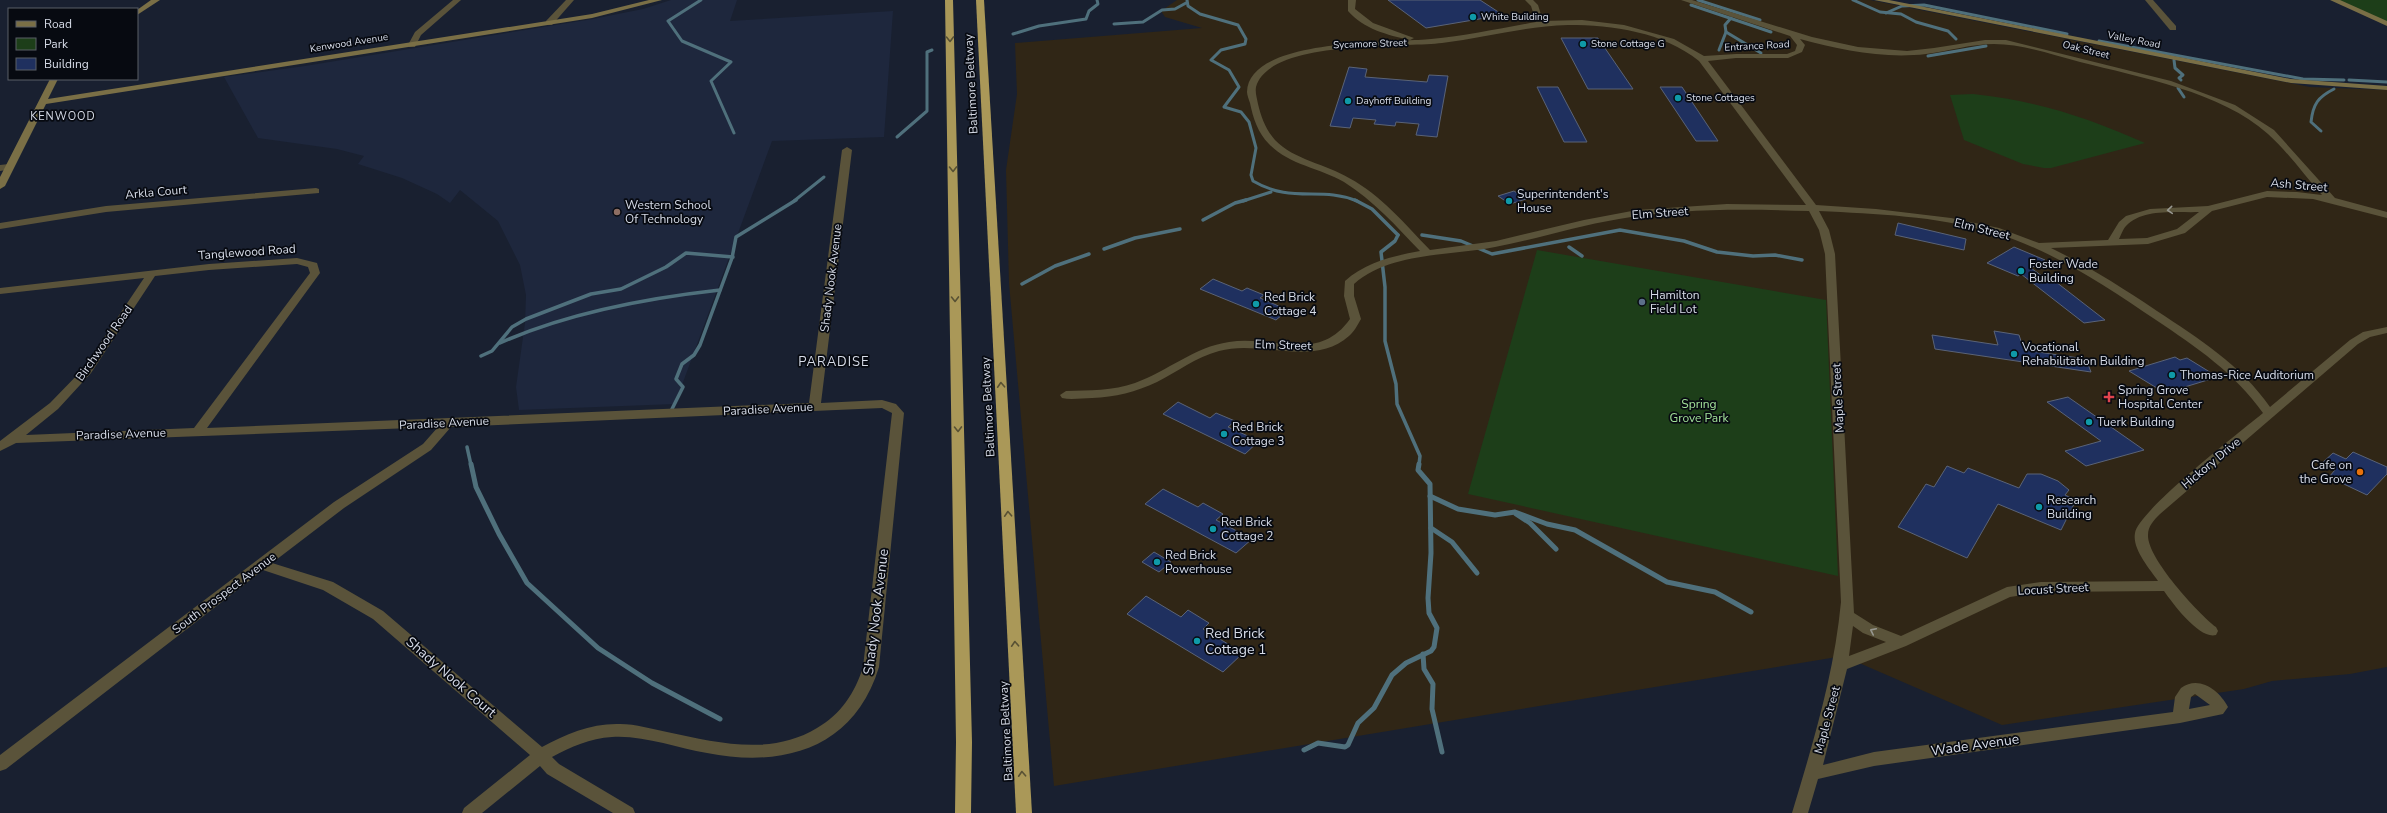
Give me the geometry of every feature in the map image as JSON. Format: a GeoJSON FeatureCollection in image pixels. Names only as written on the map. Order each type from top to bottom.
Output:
{"type":"FeatureCollection","features":[{"type":"Feature","properties":{"kind":"highway","name":"Baltimore Beltway"},"geometry":{"type":"LineString","coordinates":[[949,0],[964,734],[963,813]]}},
{"type":"Feature","properties":{"kind":"highway","name":"Baltimore Beltway"},"geometry":{"type":"LineString","coordinates":[[980,0],[1024,813]]}},
{"type":"Feature","properties":{"kind":"street"},"geometry":{"type":"LineString","coordinates":[[138,12],[156,0]]}},
{"type":"Feature","properties":{"kind":"street"},"geometry":{"type":"LineString","coordinates":[[412,45],[418,34],[457,0]]}},
{"type":"Feature","properties":{"kind":"street"},"geometry":{"type":"LineString","coordinates":[[549,23],[570,0]]}},
{"type":"Feature","properties":{"kind":"street","name":"Kenwood Avenue"},"geometry":{"type":"LineString","coordinates":[[43,102],[549,23],[610,12],[658,0]]}},
{"type":"Feature","properties":{"kind":"street"},"geometry":{"type":"LineString","coordinates":[[1352,0],[1352,9],[1355,14],[1385,32],[1429,42]]}},
{"type":"Feature","properties":{"kind":"street"},"geometry":{"type":"LineString","coordinates":[[1529,0],[1534,5],[1540,24]]}},
{"type":"Feature","properties":{"kind":"street","name":"Entrance Road"},"geometry":{"type":"LineString","coordinates":[[1685,0],[1793,34],[1801,45],[1801,49],[1794,55],[1702,59]]}},
{"type":"Feature","properties":{"kind":"street","name":"Valley Road"},"geometry":{"type":"LineString","coordinates":[[1878,0],[2292,81],[2327,85],[2387,88]]}},
{"type":"Feature","properties":{"kind":"street"},"geometry":{"type":"LineString","coordinates":[[2149,0],[2173,28]]}},
{"type":"Feature","properties":{"kind":"street"},"geometry":{"type":"LineString","coordinates":[[2334,0],[2387,24]]}},
{"type":"Feature","properties":{"kind":"street","name":"Sycamore Street"},"geometry":{"type":"LineString","coordinates":[[1428,254],[1378,204],[1346,179],[1300,160],[1274,146],[1268,140],[1253,102],[1252,84],[1264,69],[1319,47],[1365,43],[1429,42],[1540,24],[1583,23],[1631,29],[1676,42],[1702,59]]}},
{"type":"Feature","properties":{"kind":"street"},"geometry":{"type":"LineString","coordinates":[[1365,43],[1385,32]]}},
{"type":"Feature","properties":{"kind":"street","name":"Oak Street"},"geometry":{"type":"LineString","coordinates":[[1793,34],[1841,46],[1894,53],[1938,50],[1981,41],[2006,42],[2170,83],[2215,98],[2261,124],[2271,132],[2333,202]]}},
{"type":"Feature","properties":{"kind":"street","name":"Maple Street"},"geometry":{"type":"LineString","coordinates":[[1702,59],[1766,142],[1812,207],[1824,230],[1830,254],[1846,558],[1847,615],[1846,642],[1831,707],[1812,774]]}},
{"type":"Feature","properties":{"kind":"street"},"geometry":{"type":"LineString","coordinates":[[0,186],[5,167],[43,102],[54,80]]}},
{"type":"Feature","properties":{"kind":"street","name":"Shady Nook Avenue"},"geometry":{"type":"LineString","coordinates":[[815,406],[847,150]]}},
{"type":"Feature","properties":{"kind":"street","name":"Arkla Court"},"geometry":{"type":"LineString","coordinates":[[0,226],[106,210],[316,191]]}},
{"type":"Feature","properties":{"kind":"street","name":"Ash Street"},"geometry":{"type":"LineString","coordinates":[[2112,242],[2122,224],[2129,218],[2160,211],[2209,208],[2250,197],[2268,194],[2310,197],[2387,215]]}},
{"type":"Feature","properties":{"kind":"street","name":"Elm Street"},"geometry":{"type":"LineString","coordinates":[[1066,395],[1127,390],[1145,383],[1197,355],[1230,345],[1250,344],[1308,348],[1335,341],[1352,327],[1356,319],[1349,296],[1349,283],[1361,271],[1388,261],[1480,247],[1636,214],[1812,207],[1913,215],[1977,225],[2036,246],[2063,258],[2125,294],[2201,346],[2246,384],[2261,401],[2269,414]]}},
{"type":"Feature","properties":{"kind":"street","name":"Ash Street"},"geometry":{"type":"LineString","coordinates":[[2036,246],[2112,242],[2131,243],[2166,236],[2181,231],[2209,208]]}},
{"type":"Feature","properties":{"kind":"street","name":"Tanglewood Road"},"geometry":{"type":"LineString","coordinates":[[0,291],[152,273],[298,261],[307,262],[316,269],[315,273],[198,432]]}},
{"type":"Feature","properties":{"kind":"street","name":"Birchwood Road"},"geometry":{"type":"LineString","coordinates":[[13,439],[54,406],[87,371],[152,273]]}},
{"type":"Feature","properties":{"kind":"street","name":"Hickory Drive"},"geometry":{"type":"LineString","coordinates":[[2211,631],[2195,620],[2168,586],[2144,548],[2140,538],[2142,528],[2155,511],[2354,342],[2367,334],[2387,330]]}},
{"type":"Feature","properties":{"kind":"street","name":"Shady Nook Avenue"},"geometry":{"type":"LineString","coordinates":[[470,813],[514,776],[541,757],[567,742],[593,733],[616,730],[634,731],[720,750],[748,752],[778,751],[803,745],[819,736],[852,708],[865,689],[871,666],[875,640],[898,413],[891,405]]}},
{"type":"Feature","properties":{"kind":"street","name":"Paradise Avenue"},"geometry":{"type":"LineString","coordinates":[[0,447],[13,439],[446,423],[815,406],[891,405]]}},
{"type":"Feature","properties":{"kind":"street","name":"South Prospect Avenue"},"geometry":{"type":"LineString","coordinates":[[0,764],[356,492],[427,447],[438,436],[446,423]]}},
{"type":"Feature","properties":{"kind":"street","name":"Shady Nook Court"},"geometry":{"type":"LineString","coordinates":[[262,565],[328,586],[378,614],[553,769],[627,813]]}},
{"type":"Feature","properties":{"kind":"street","name":"Locust Street"},"geometry":{"type":"LineString","coordinates":[[1841,664],[1901,642],[1990,598],[2024,588],[2168,586]]}},
{"type":"Feature","properties":{"kind":"street"},"geometry":{"type":"LineString","coordinates":[[1847,615],[1868,629],[1901,642]]}},
{"type":"Feature","properties":{"kind":"street","name":"Wade Avenue"},"geometry":{"type":"LineString","coordinates":[[1812,774],[1874,759],[2180,717]]}},
{"type":"Feature","properties":{"kind":"street"},"geometry":{"type":"LineString","coordinates":[[1800,813],[1812,774]]}},
{"type":"Feature","properties":{"kind":"shaded area","name":"Western School Of Technology"},"geometry":{"type":"Polygon","coordinates":[[[671,0],[737,0],[730,21],[893,11],[884,137],[772,141],[675,404],[519,410],[516,387],[525,323],[526,295],[520,265],[498,221],[460,190],[450,203],[437,194],[402,178],[358,164],[364,156],[337,149],[258,138],[224,77],[305,66],[593,19],[643,9],[671,0]]]}},
{"type":"Feature","properties":{"kind":"shaded area","name":"Spring Grove Hospital Center"},"geometry":{"type":"Polygon","coordinates":[[[1177,0],[1870,0],[2310,87],[2387,90],[2387,667],[2350,674],[2272,681],[2244,689],[2002,725],[1843,656],[1054,786],[1009,283],[1006,170],[1017,94],[1015,43],[1202,28],[1165,17],[1161,11],[1177,0]]]}},
{"type":"Feature","properties":{"kind":"green space"},"geometry":{"type":"Polygon","coordinates":[[[2338,0],[2387,0],[2387,22],[2338,0]]]}},
{"type":"Feature","properties":{"kind":"green space"},"geometry":{"type":"Polygon","coordinates":[[[1973,94],[2019,101],[2061,111],[2102,125],[2145,143],[2051,168],[2023,164],[1964,140],[1950,95],[1973,94]]]}},
{"type":"Feature","properties":{"kind":"green space","name":"Spring Grove Park"},"geometry":{"type":"Polygon","coordinates":[[[1537,250],[1826,300],[1838,576],[1468,494],[1537,250]]]}},
{"type":"Feature","properties":{"kind":"building","name":"White Building"},"geometry":{"type":"Polygon","coordinates":[[[1388,0],[1480,0],[1503,15],[1426,28],[1388,0]]]}},
{"type":"Feature","properties":{"kind":"building"},"geometry":{"type":"Polygon","coordinates":[[[1561,38],[1598,38],[1633,89],[1588,89],[1561,38]]]}},
{"type":"Feature","properties":{"kind":"building","name":"Dayhoff Building"},"geometry":{"type":"Polygon","coordinates":[[[1349,67],[1367,69],[1365,77],[1427,82],[1429,75],[1448,76],[1437,137],[1416,135],[1419,124],[1396,122],[1395,126],[1374,124],[1376,120],[1353,118],[1350,128],[1330,126],[1349,67]]]}},
{"type":"Feature","properties":{"kind":"building"},"geometry":{"type":"Polygon","coordinates":[[[1537,87],[1558,87],[1587,142],[1564,142],[1537,87]]]}},
{"type":"Feature","properties":{"kind":"building"},"geometry":{"type":"Polygon","coordinates":[[[1660,87],[1682,87],[1718,141],[1696,141],[1660,87]]]}},
{"type":"Feature","properties":{"kind":"building"},"geometry":{"type":"Polygon","coordinates":[[[1514,191],[1526,199],[1510,204],[1498,196],[1514,191]]]}},
{"type":"Feature","properties":{"kind":"building"},"geometry":{"type":"Polygon","coordinates":[[[1898,223],[1966,239],[1964,250],[1895,235],[1898,223]]]}},
{"type":"Feature","properties":{"kind":"building","name":"Foster Wade Building"},"geometry":{"type":"Polygon","coordinates":[[[2014,247],[2045,260],[2031,268],[2050,282],[2056,282],[2105,320],[2084,323],[2021,274],[2018,276],[1987,263],[2014,247]]]}},
{"type":"Feature","properties":{"kind":"building","name":"Red Brick Cottage 4"},"geometry":{"type":"Polygon","coordinates":[[[1213,279],[1242,291],[1247,288],[1264,295],[1260,298],[1288,310],[1276,320],[1200,289],[1213,279]]]}},
{"type":"Feature","properties":{"kind":"building","name":"Vocational Rehabilitation Building"},"geometry":{"type":"Polygon","coordinates":[[[1994,331],[2019,335],[2024,350],[2086,359],[2091,372],[1935,349],[1932,335],[1998,345],[1994,331]]]}},
{"type":"Feature","properties":{"kind":"building","name":"Thomas-Rice Auditorium"},"geometry":{"type":"Polygon","coordinates":[[[2175,357],[2180,360],[2187,358],[2213,374],[2205,376],[2211,379],[2165,393],[2129,371],[2175,357]]]}},
{"type":"Feature","properties":{"kind":"building","name":"Tuerk Building"},"geometry":{"type":"Polygon","coordinates":[[[2068,397],[2144,450],[2086,466],[2065,451],[2101,441],[2047,402],[2068,397]]]}},
{"type":"Feature","properties":{"kind":"building","name":"Red Brick Cottage 3"},"geometry":{"type":"Polygon","coordinates":[[[1178,402],[1210,418],[1216,413],[1235,421],[1228,427],[1259,441],[1245,454],[1163,414],[1178,402]]]}},
{"type":"Feature","properties":{"kind":"building","name":"Cafe on the Grove"},"geometry":{"type":"Polygon","coordinates":[[[2353,452],[2387,467],[2387,474],[2367,495],[2329,477],[2335,470],[2321,464],[2333,453],[2346,459],[2353,452]]]}},
{"type":"Feature","properties":{"kind":"building","name":"Research Building"},"geometry":{"type":"Polygon","coordinates":[[[1947,466],[1964,473],[1968,468],[2019,488],[2027,474],[2041,474],[2058,481],[2069,490],[2065,495],[2076,500],[2061,530],[1998,504],[1967,558],[1898,527],[1926,484],[1934,487],[1947,466]]]}},
{"type":"Feature","properties":{"kind":"building","name":"Red Brick Cottage 2"},"geometry":{"type":"Polygon","coordinates":[[[1163,489],[1198,507],[1203,503],[1223,514],[1216,520],[1252,539],[1236,553],[1145,504],[1163,489]]]}},
{"type":"Feature","properties":{"kind":"building","name":"Red Brick Powerhouse"},"geometry":{"type":"Polygon","coordinates":[[[1154,552],[1171,562],[1159,572],[1142,562],[1154,552]]]}},
{"type":"Feature","properties":{"kind":"building","name":"Red Brick Cottage 1"},"geometry":{"type":"Polygon","coordinates":[[[1146,596],[1181,617],[1188,610],[1209,623],[1203,629],[1243,653],[1223,672],[1127,614],[1146,596]]]}},
{"type":"Feature","properties":{"kind":"waterway"},"geometry":{"type":"LineString","coordinates":[[701,0],[668,21],[682,41],[731,62],[711,81],[734,133]]}},
{"type":"Feature","properties":{"kind":"waterway"},"geometry":{"type":"LineString","coordinates":[[1013,34],[1039,26],[1086,19],[1089,11],[1098,4],[1097,0]]}},
{"type":"Feature","properties":{"kind":"waterway"},"geometry":{"type":"LineString","coordinates":[[1187,0],[1188,6],[1200,14],[1238,25],[1246,39],[1245,44],[1221,50],[1211,60],[1229,70],[1239,87],[1224,107],[1241,112],[1249,122],[1256,148],[1251,175],[1253,181],[1267,188],[1280,192],[1331,195],[1357,201]]}},
{"type":"Feature","properties":{"kind":"waterway"},"geometry":{"type":"LineString","coordinates":[[1698,0],[1760,20]]}},
{"type":"Feature","properties":{"kind":"waterway"},"geometry":{"type":"LineString","coordinates":[[1853,0],[1880,12],[1887,13]]}},
{"type":"Feature","properties":{"kind":"waterway"},"geometry":{"type":"LineString","coordinates":[[1114,24],[1143,22],[1162,10],[1175,9],[1186,3]]}},
{"type":"Feature","properties":{"kind":"waterway"},"geometry":{"type":"LineString","coordinates":[[1691,5],[1731,18]]}},
{"type":"Feature","properties":{"kind":"waterway"},"geometry":{"type":"LineString","coordinates":[[1887,13],[1902,6],[1924,5],[2067,34]]}},
{"type":"Feature","properties":{"kind":"waterway"},"geometry":{"type":"LineString","coordinates":[[1887,13],[1901,14],[1916,22],[1948,31],[1956,39]]}},
{"type":"Feature","properties":{"kind":"waterway"},"geometry":{"type":"LineString","coordinates":[[1726,32],[1725,25],[1731,18]]}},
{"type":"Feature","properties":{"kind":"waterway"},"geometry":{"type":"LineString","coordinates":[[1731,18],[1771,32]]}},
{"type":"Feature","properties":{"kind":"waterway"},"geometry":{"type":"LineString","coordinates":[[1719,50],[1726,32]]}},
{"type":"Feature","properties":{"kind":"waterway"},"geometry":{"type":"LineString","coordinates":[[1726,32],[1761,53]]}},
{"type":"Feature","properties":{"kind":"waterway"},"geometry":{"type":"LineString","coordinates":[[2099,41],[2303,79],[2344,80]]}},
{"type":"Feature","properties":{"kind":"waterway"},"geometry":{"type":"LineString","coordinates":[[1928,56],[1986,46]]}},
{"type":"Feature","properties":{"kind":"waterway"},"geometry":{"type":"LineString","coordinates":[[897,137],[927,111],[927,52],[932,50]]}},
{"type":"Feature","properties":{"kind":"waterway"},"geometry":{"type":"LineString","coordinates":[[2174,60],[2175,68],[2183,75],[2179,78],[2181,80]]}},
{"type":"Feature","properties":{"kind":"waterway"},"geometry":{"type":"LineString","coordinates":[[2349,80],[2387,82]]}},
{"type":"Feature","properties":{"kind":"waterway"},"geometry":{"type":"LineString","coordinates":[[2178,88],[2184,97]]}},
{"type":"Feature","properties":{"kind":"waterway"},"geometry":{"type":"LineString","coordinates":[[2321,131],[2311,122],[2313,110],[2320,98],[2334,89]]}},
{"type":"Feature","properties":{"kind":"waterway"},"geometry":{"type":"LineString","coordinates":[[794,201],[824,177]]}},
{"type":"Feature","properties":{"kind":"waterway"},"geometry":{"type":"LineString","coordinates":[[1243,201],[1271,192]]}},
{"type":"Feature","properties":{"kind":"waterway"},"geometry":{"type":"LineString","coordinates":[[732,257],[736,237],[796,200]]}},
{"type":"Feature","properties":{"kind":"waterway"},"geometry":{"type":"LineString","coordinates":[[1203,220],[1235,203],[1246,200]]}},
{"type":"Feature","properties":{"kind":"waterway"},"geometry":{"type":"LineString","coordinates":[[1357,201],[1372,209],[1398,235],[1395,241],[1381,252],[1385,287],[1385,341],[1396,384],[1397,404],[1420,456],[1419,465]]}},
{"type":"Feature","properties":{"kind":"waterway"},"geometry":{"type":"LineString","coordinates":[[1104,249],[1135,238],[1180,229]]}},
{"type":"Feature","properties":{"kind":"waterway"},"geometry":{"type":"LineString","coordinates":[[1422,235],[1461,241],[1492,254],[1620,230],[1684,241],[1717,252],[1753,256],[1775,255],[1802,260]]}},
{"type":"Feature","properties":{"kind":"waterway"},"geometry":{"type":"LineString","coordinates":[[1569,247],[1582,256]]}},
{"type":"Feature","properties":{"kind":"waterway"},"geometry":{"type":"LineString","coordinates":[[481,356],[492,351],[512,327],[526,319],[591,294],[621,289],[666,267],[686,253],[732,257]]}},
{"type":"Feature","properties":{"kind":"waterway"},"geometry":{"type":"LineString","coordinates":[[1022,284],[1055,266],[1089,254]]}},
{"type":"Feature","properties":{"kind":"waterway"},"geometry":{"type":"LineString","coordinates":[[672,409],[683,387],[676,379],[682,364],[694,355],[700,345],[732,257]]}},
{"type":"Feature","properties":{"kind":"waterway"},"geometry":{"type":"LineString","coordinates":[[500,343],[553,323],[608,308],[665,297],[720,290]]}},
{"type":"Feature","properties":{"kind":"waterway"},"geometry":{"type":"LineString","coordinates":[[467,447],[471,465]]}},
{"type":"Feature","properties":{"kind":"waterway"},"geometry":{"type":"LineString","coordinates":[[471,464],[476,487],[499,534],[527,583],[598,648],[652,683],[720,719]]}},
{"type":"Feature","properties":{"kind":"waterway"},"geometry":{"type":"LineString","coordinates":[[1419,464],[1418,470],[1430,484],[1430,496]]}},
{"type":"Feature","properties":{"kind":"waterway"},"geometry":{"type":"LineString","coordinates":[[1423,655],[1431,651],[1434,647],[1437,628],[1429,613],[1428,598],[1431,553],[1430,496]]}},
{"type":"Feature","properties":{"kind":"waterway"},"geometry":{"type":"LineString","coordinates":[[1430,496],[1458,509],[1495,515],[1515,512],[1547,524],[1575,530],[1667,582],[1715,592],[1751,612]]}},
{"type":"Feature","properties":{"kind":"waterway"},"geometry":{"type":"LineString","coordinates":[[1516,514],[1530,523],[1556,549]]}},
{"type":"Feature","properties":{"kind":"waterway"},"geometry":{"type":"LineString","coordinates":[[1431,528],[1452,542],[1477,573]]}},
{"type":"Feature","properties":{"kind":"waterway"},"geometry":{"type":"LineString","coordinates":[[1304,750],[1318,743],[1345,747],[1348,745],[1358,723],[1374,708],[1392,675],[1406,663],[1423,655]]}},
{"type":"Feature","properties":{"kind":"waterway"},"geometry":{"type":"LineString","coordinates":[[1423,655],[1424,669],[1433,684],[1432,709],[1442,752]]}},
{"type":"Feature","properties":{"kind":"place","name":"White Building"},"geometry":{"type":"Point","coordinates":[1473,17]}},
{"type":"Feature","properties":{"kind":"place","name":"Stone Cottage G"},"geometry":{"type":"Point","coordinates":[1583,44]}},
{"type":"Feature","properties":{"kind":"place","name":"Stone Cottages"},"geometry":{"type":"Point","coordinates":[1678,98]}},
{"type":"Feature","properties":{"kind":"place","name":"Dayhoff Building"},"geometry":{"type":"Point","coordinates":[1348,101]}},
{"type":"Feature","properties":{"kind":"place","name":"Superintendent's House"},"geometry":{"type":"Point","coordinates":[1509,201]}},
{"type":"Feature","properties":{"kind":"place","name":"Western School Of Technology"},"geometry":{"type":"Point","coordinates":[617,212]}},
{"type":"Feature","properties":{"kind":"place","name":"Foster Wade Building"},"geometry":{"type":"Point","coordinates":[2021,271]}},
{"type":"Feature","properties":{"kind":"place","name":"Hamilton Field Lot"},"geometry":{"type":"Point","coordinates":[1642,302]}},
{"type":"Feature","properties":{"kind":"place","name":"Red Brick Cottage 4"},"geometry":{"type":"Point","coordinates":[1256,304]}},
{"type":"Feature","properties":{"kind":"place","name":"Vocational Rehabilitation Building"},"geometry":{"type":"Point","coordinates":[2014,354]}},
{"type":"Feature","properties":{"kind":"place","name":"Thomas-Rice Auditorium"},"geometry":{"type":"Point","coordinates":[2172,375]}},
{"type":"Feature","properties":{"kind":"place","name":"Spring Grove Hospital Center"},"geometry":{"type":"Point","coordinates":[2109,397]}},
{"type":"Feature","properties":{"kind":"place","name":"Tuerk Building"},"geometry":{"type":"Point","coordinates":[2089,422]}},
{"type":"Feature","properties":{"kind":"place","name":"Red Brick Cottage 3"},"geometry":{"type":"Point","coordinates":[1224,434]}},
{"type":"Feature","properties":{"kind":"place","name":"Cafe on the Grove"},"geometry":{"type":"Point","coordinates":[2360,472]}},
{"type":"Feature","properties":{"kind":"place","name":"Research Building"},"geometry":{"type":"Point","coordinates":[2039,507]}},
{"type":"Feature","properties":{"kind":"place","name":"Red Brick Cottage 2"},"geometry":{"type":"Point","coordinates":[1213,529]}},
{"type":"Feature","properties":{"kind":"place","name":"Red Brick Powerhouse"},"geometry":{"type":"Point","coordinates":[1157,562]}},
{"type":"Feature","properties":{"kind":"place","name":"Red Brick Cottage 1"},"geometry":{"type":"Point","coordinates":[1197,641]}},
{"type":"Feature","properties":{"kind":"district","name":"KENWOOD"},"geometry":{"type":"Point","coordinates":[63,116]}},
{"type":"Feature","properties":{"kind":"district","name":"PARADISE"},"geometry":{"type":"Point","coordinates":[834,362]}}]}
